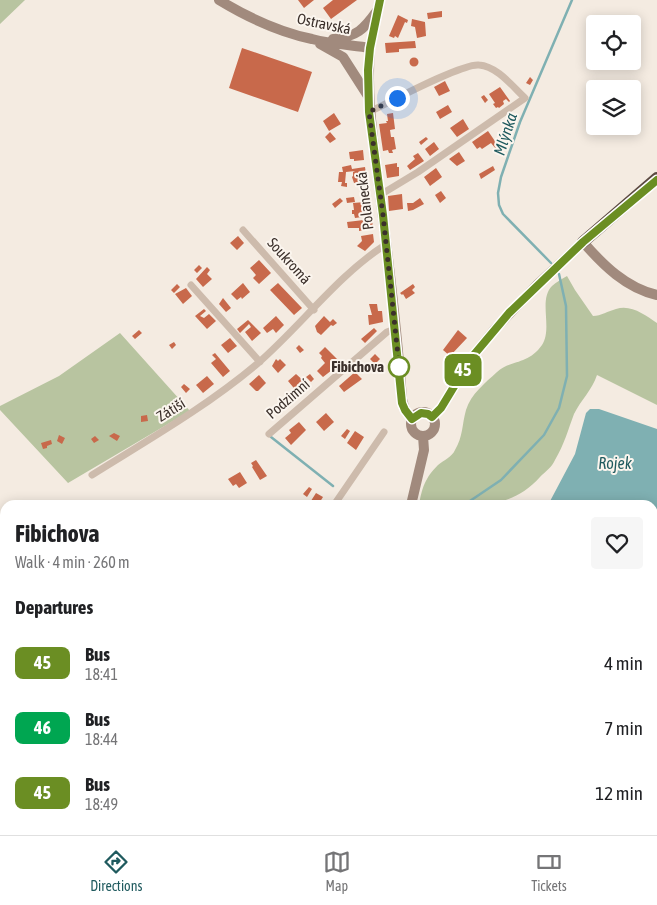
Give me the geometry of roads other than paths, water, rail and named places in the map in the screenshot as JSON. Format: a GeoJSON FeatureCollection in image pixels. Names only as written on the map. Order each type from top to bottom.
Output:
{"type":"FeatureCollection","features":[{"type":"Feature","properties":{"kind":"highway"},"geometry":{"type":"LineString","coordinates":[[583,242],[657,179]]}},
{"type":"Feature","properties":{"kind":"street","name":"Ostravská"},"geometry":{"type":"LineString","coordinates":[[218,0],[256,20],[312,40],[370,48]]}},
{"type":"Feature","properties":{"kind":"street","name":"Polanecká"},"geometry":{"type":"LineString","coordinates":[[380,0],[370,48],[369,112],[402,399],[405,410],[412,419]]}},
{"type":"Feature","properties":{"kind":"street"},"geometry":{"type":"LineString","coordinates":[[312,40],[344,38],[356,34],[367,25],[377,11]]}},
{"type":"Feature","properties":{"kind":"street"},"geometry":{"type":"LineString","coordinates":[[312,40],[342,56],[368,96]]}},
{"type":"Feature","properties":{"kind":"street"},"geometry":{"type":"LineString","coordinates":[[369,112],[443,76],[466,67],[478,65],[493,70],[525,98],[418,172],[380,195]]}},
{"type":"Feature","properties":{"kind":"street","name":"Soukromá"},"geometry":{"type":"LineString","coordinates":[[243,230],[314,310]]}},
{"type":"Feature","properties":{"kind":"street"},"geometry":{"type":"LineString","coordinates":[[432,417],[441,408],[472,357],[494,328],[583,242],[614,274],[632,286],[657,295]]}},
{"type":"Feature","properties":{"kind":"street","name":"Zátiší"},"geometry":{"type":"LineString","coordinates":[[92,475],[197,410],[260,362],[344,279],[385,245]]}},
{"type":"Feature","properties":{"kind":"street"},"geometry":{"type":"LineString","coordinates":[[190,285],[260,362]]}},
{"type":"Feature","properties":{"kind":"street","name":"Podzimní"},"geometry":{"type":"LineString","coordinates":[[269,434],[387,332],[395,329]]}},
{"type":"Feature","properties":{"kind":"street"},"geometry":{"type":"LineString","coordinates":[[423,412],[432,417],[435,424],[434,430],[428,435],[423,436],[413,431],[412,419],[417,414],[423,412]]}},
{"type":"Feature","properties":{"kind":"street"},"geometry":{"type":"LineString","coordinates":[[337,500],[384,432]]}},
{"type":"Feature","properties":{"kind":"street"},"geometry":{"type":"LineString","coordinates":[[412,500],[424,450],[423,436]]}},
{"type":"Feature","properties":{"kind":"water","name":"Rojek"},"geometry":{"type":"Polygon","coordinates":[[[590,409],[599,409],[657,429],[657,500],[551,500],[575,454],[586,413],[590,409]]]}},
{"type":"Feature","properties":{"kind":"waterway","name":"Mlýnka"},"geometry":{"type":"LineString","coordinates":[[551,263],[503,214],[499,205],[498,193],[501,177],[520,122],[572,0]]}},
{"type":"Feature","properties":{"kind":"waterway","name":"Mlýnka"},"geometry":{"type":"LineString","coordinates":[[471,500],[501,480],[544,435],[559,408],[567,376],[566,306],[559,274]]}},
{"type":"Feature","properties":{"kind":"waterway"},"geometry":{"type":"LineString","coordinates":[[271,437],[333,486]]}},
{"type":"Feature","properties":{"kind":"place","name":"Fibichova"},"geometry":{"type":"Point","coordinates":[399,367]}}]}
